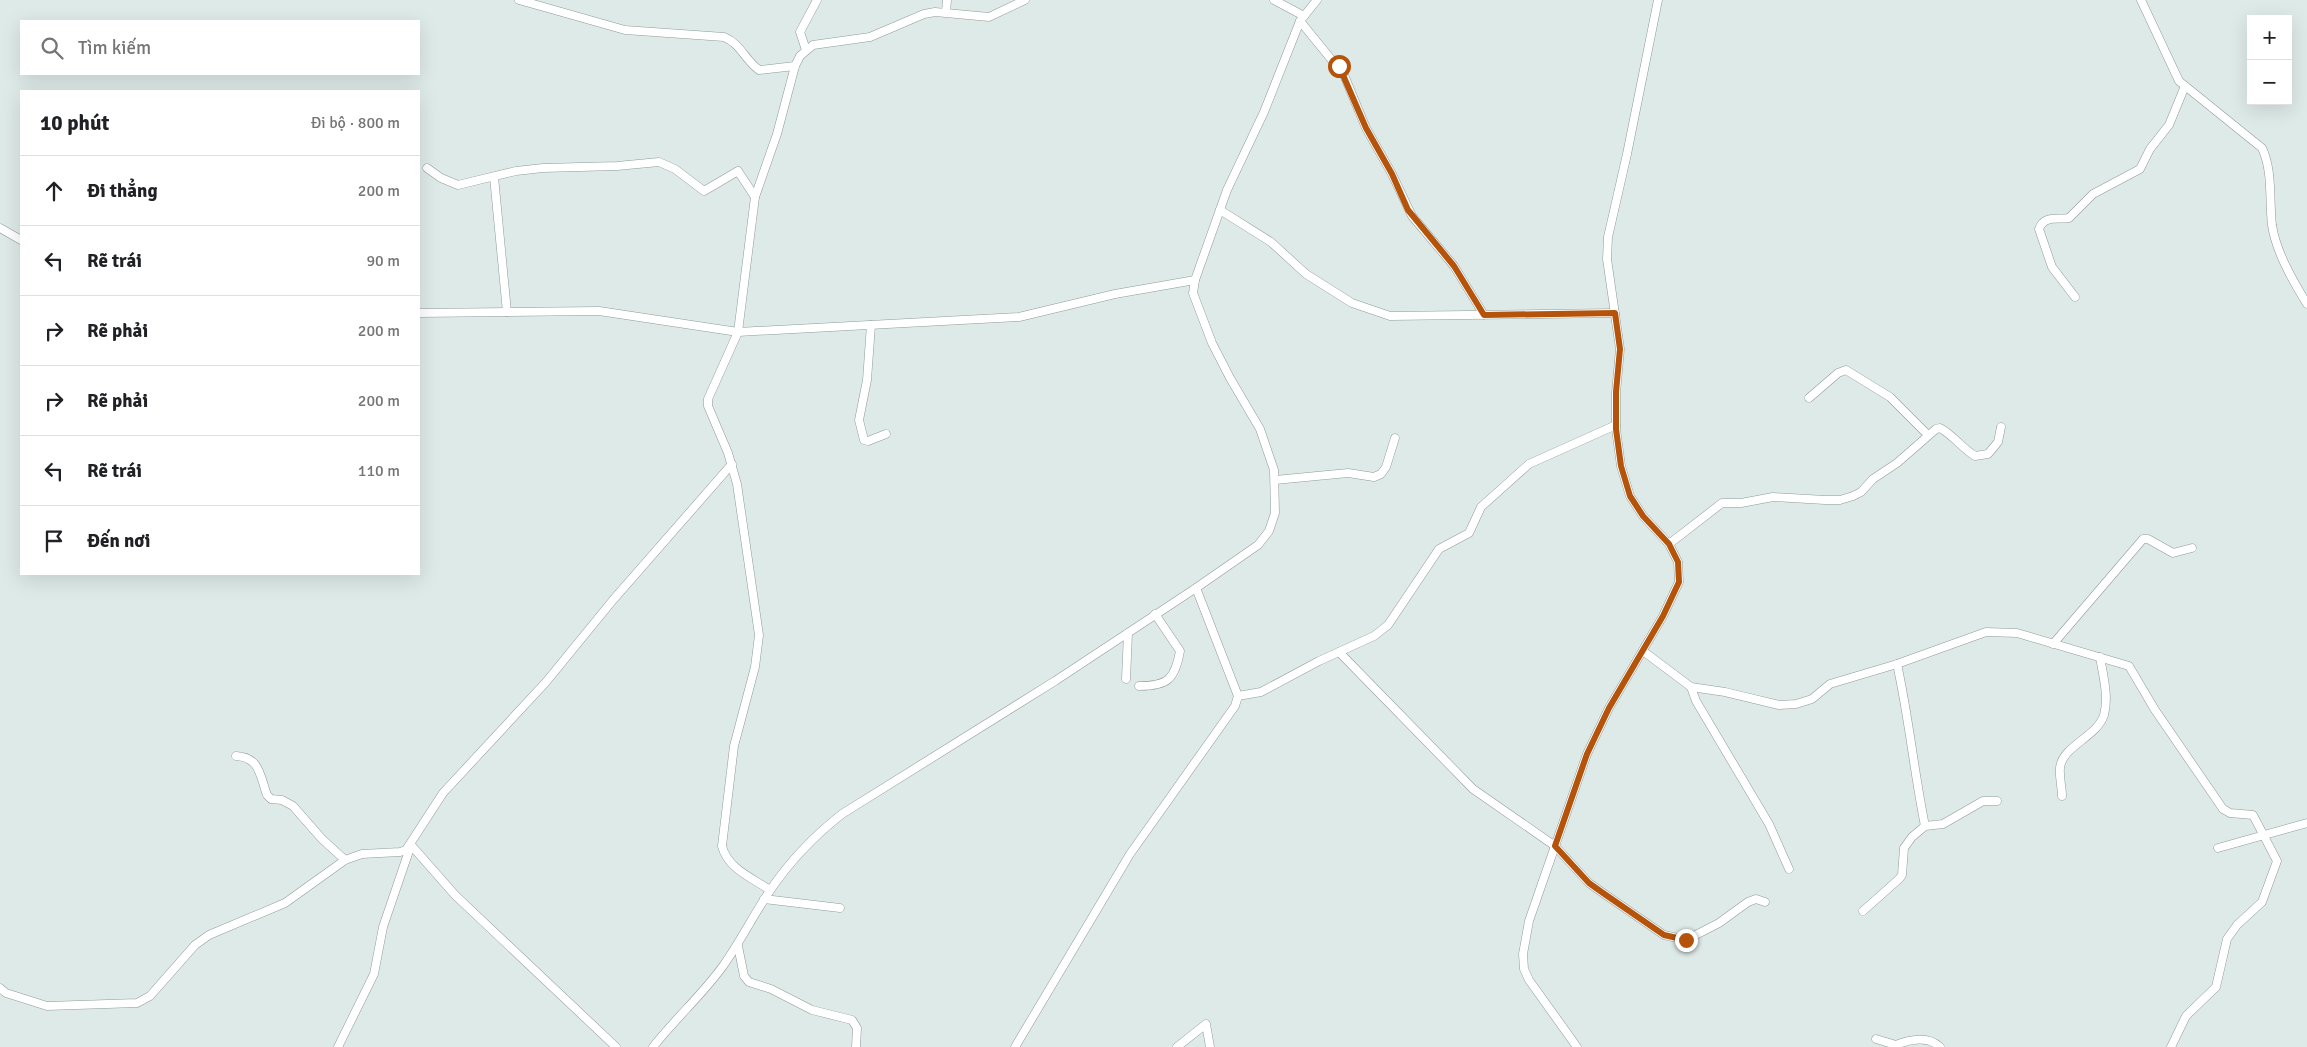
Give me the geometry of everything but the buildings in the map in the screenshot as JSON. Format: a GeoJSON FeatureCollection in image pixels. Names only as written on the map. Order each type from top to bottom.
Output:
{"type":"FeatureCollection","features":[{"type":"Feature","properties":{"kind":"street"},"geometry":{"type":"LineString","coordinates":[[520,0],[625,30],[724,37],[732,40],[752,65],[759,70],[795,66]]}},
{"type":"Feature","properties":{"kind":"street"},"geometry":{"type":"LineString","coordinates":[[806,50],[800,32],[817,0]]}},
{"type":"Feature","properties":{"kind":"street"},"geometry":{"type":"LineString","coordinates":[[946,0],[946,12]]}},
{"type":"Feature","properties":{"kind":"street"},"geometry":{"type":"LineString","coordinates":[[770,890],[735,867],[724,854],[722,846],[734,746],[755,666],[759,635],[732,464],[708,406],[708,399],[738,332],[755,197],[777,134],[795,66],[800,56],[806,50],[813,45],[824,42],[870,38],[924,14],[946,12],[989,18],[1025,0]]}},
{"type":"Feature","properties":{"kind":"street"},"geometry":{"type":"LineString","coordinates":[[1274,0],[1302,18],[1344,75],[1366,128],[1392,174],[1412,216],[1454,266],[1484,315]]}},
{"type":"Feature","properties":{"kind":"street"},"geometry":{"type":"LineString","coordinates":[[653,1047],[704,992],[738,946],[770,890],[806,845],[842,814],[1196,588],[1258,545],[1269,531],[1275,513],[1274,470],[1260,429],[1224,367],[1198,309],[1193,293],[1195,280],[1227,190],[1264,112],[1302,18],[1317,0]]}},
{"type":"Feature","properties":{"kind":"street"},"geometry":{"type":"LineString","coordinates":[[1577,1047],[1529,980],[1524,969],[1523,954],[1529,921],[1587,754],[1609,708],[1643,651],[1679,582],[1678,562],[1669,544],[1643,516],[1630,496],[1621,466],[1616,425],[1616,392],[1620,349],[1607,258],[1608,237],[1658,0]]}},
{"type":"Feature","properties":{"kind":"street"},"geometry":{"type":"LineString","coordinates":[[2141,0],[2179,81],[2262,148],[2268,172],[2272,227],[2284,261],[2307,304]]}},
{"type":"Feature","properties":{"kind":"street"},"geometry":{"type":"LineString","coordinates":[[2075,297],[2052,267],[2038,229],[2041,222],[2049,218],[2069,218],[2093,194],[2140,169],[2150,149],[2169,125],[2184,86]]}},
{"type":"Feature","properties":{"kind":"street"},"geometry":{"type":"LineString","coordinates":[[427,168],[441,178],[458,185],[543,168],[606,167],[659,162],[675,169],[704,191],[738,171],[755,197]]}},
{"type":"Feature","properties":{"kind":"street"},"geometry":{"type":"LineString","coordinates":[[494,177],[507,312]]}},
{"type":"Feature","properties":{"kind":"street"},"geometry":{"type":"LineString","coordinates":[[1220,210],[1272,242],[1306,274],[1352,303],[1390,316],[1615,313]]}},
{"type":"Feature","properties":{"kind":"street"},"geometry":{"type":"LineString","coordinates":[[0,228],[20,239]]}},
{"type":"Feature","properties":{"kind":"street"},"geometry":{"type":"LineString","coordinates":[[420,313],[599,311],[738,332],[1019,317],[1115,294],[1195,280]]}},
{"type":"Feature","properties":{"kind":"street"},"geometry":{"type":"LineString","coordinates":[[871,324],[867,380],[859,420],[864,440],[868,441],[886,434]]}},
{"type":"Feature","properties":{"kind":"street"},"geometry":{"type":"LineString","coordinates":[[1809,398],[1838,373],[1846,370],[1890,397],[1928,435]]}},
{"type":"Feature","properties":{"kind":"street"},"geometry":{"type":"LineString","coordinates":[[1238,696],[1262,692],[1374,636],[1388,625],[1439,550],[1447,543],[1468,533],[1481,507],[1529,464],[1616,425]]}},
{"type":"Feature","properties":{"kind":"street"},"geometry":{"type":"LineString","coordinates":[[1669,544],[1716,507],[1728,502],[1741,503],[1772,497],[1840,500],[1853,496],[1861,492],[1873,479],[1897,463],[1928,435],[1940,428],[1963,449],[1975,456],[1988,454],[1998,442],[2001,427]]}},
{"type":"Feature","properties":{"kind":"street"},"geometry":{"type":"LineString","coordinates":[[1275,480],[1348,473],[1374,477],[1381,474],[1386,467],[1395,438]]}},
{"type":"Feature","properties":{"kind":"street"},"geometry":{"type":"LineString","coordinates":[[338,1047],[374,974],[383,926],[411,845],[443,793],[546,682],[612,600],[732,464]]}},
{"type":"Feature","properties":{"kind":"street"},"geometry":{"type":"LineString","coordinates":[[2053,644],[2144,539],[2148,539],[2173,553],[2192,548]]}},
{"type":"Feature","properties":{"kind":"street"},"geometry":{"type":"LineString","coordinates":[[1016,1047],[1130,854],[1235,706],[1238,696],[1196,588]]}},
{"type":"Feature","properties":{"kind":"street"},"geometry":{"type":"LineString","coordinates":[[1139,686],[1158,686],[1169,680],[1177,667],[1180,651],[1155,614]]}},
{"type":"Feature","properties":{"kind":"street"},"geometry":{"type":"LineString","coordinates":[[1643,651],[1691,687],[1744,696],[1778,706],[1796,704],[1812,699],[1830,684],[1897,664],[1986,632],[2017,633],[2129,666],[2155,710],[2222,809],[2230,813],[2253,815],[2266,836],[2277,861],[2265,898],[2237,925],[2227,939],[2216,987],[2186,1016],[2171,1047]]}},
{"type":"Feature","properties":{"kind":"street"},"geometry":{"type":"LineString","coordinates":[[1126,679],[1128,633]]}},
{"type":"Feature","properties":{"kind":"street"},"geometry":{"type":"LineString","coordinates":[[1339,652],[1473,789],[1555,846],[1589,883],[1664,935],[1686,940],[1719,923],[1748,902],[1756,899],[1766,902]]}},
{"type":"Feature","properties":{"kind":"street"},"geometry":{"type":"LineString","coordinates":[[2062,796],[2060,768],[2063,758],[2098,726],[2103,716],[2106,691],[2100,657]]}},
{"type":"Feature","properties":{"kind":"street"},"geometry":{"type":"LineString","coordinates":[[1897,664],[1915,777],[1925,826]]}},
{"type":"Feature","properties":{"kind":"street"},"geometry":{"type":"LineString","coordinates":[[1691,687],[1696,700],[1770,824],[1789,869]]}},
{"type":"Feature","properties":{"kind":"street"},"geometry":{"type":"LineString","coordinates":[[236,756],[247,756],[252,760],[256,765],[267,796],[271,799],[282,800],[293,806],[322,839],[345,860]]}},
{"type":"Feature","properties":{"kind":"street"},"geometry":{"type":"LineString","coordinates":[[1863,911],[1900,879],[1902,876],[1904,848],[1912,837],[1925,826],[1943,824],[1983,801],[1997,801]]}},
{"type":"Feature","properties":{"kind":"street"},"geometry":{"type":"LineString","coordinates":[[2218,848],[2307,823]]}},
{"type":"Feature","properties":{"kind":"street"},"geometry":{"type":"LineString","coordinates":[[0,988],[6,993],[47,1006],[137,1003],[150,996],[201,939],[276,908],[345,860],[362,854],[400,852],[411,845]]}},
{"type":"Feature","properties":{"kind":"street"},"geometry":{"type":"LineString","coordinates":[[411,845],[455,895],[616,1047]]}},
{"type":"Feature","properties":{"kind":"street"},"geometry":{"type":"LineString","coordinates":[[764,899],[840,908]]}},
{"type":"Feature","properties":{"kind":"street"},"geometry":{"type":"LineString","coordinates":[[738,946],[744,976],[749,982],[771,989],[812,1010],[852,1020],[857,1028],[856,1047]]}},
{"type":"Feature","properties":{"kind":"street"},"geometry":{"type":"LineString","coordinates":[[1178,1047],[1206,1024],[1210,1047]]}},
{"type":"Feature","properties":{"kind":"street"},"geometry":{"type":"LineString","coordinates":[[1876,1039],[1896,1046],[1909,1040],[1921,1039],[1937,1044],[1940,1047]]}},
{"type":"Feature","properties":{"kind":"route"},"geometry":{"type":"LineString","coordinates":[[1339,66],[1366,128],[1392,174],[1408,210],[1454,266],[1484,315],[1615,313],[1620,349],[1616,392],[1616,429],[1621,466],[1630,496],[1643,516],[1669,544],[1678,562],[1679,582],[1663,616],[1609,708],[1587,754],[1555,846],[1589,883],[1664,935],[1686,940]]}}]}
